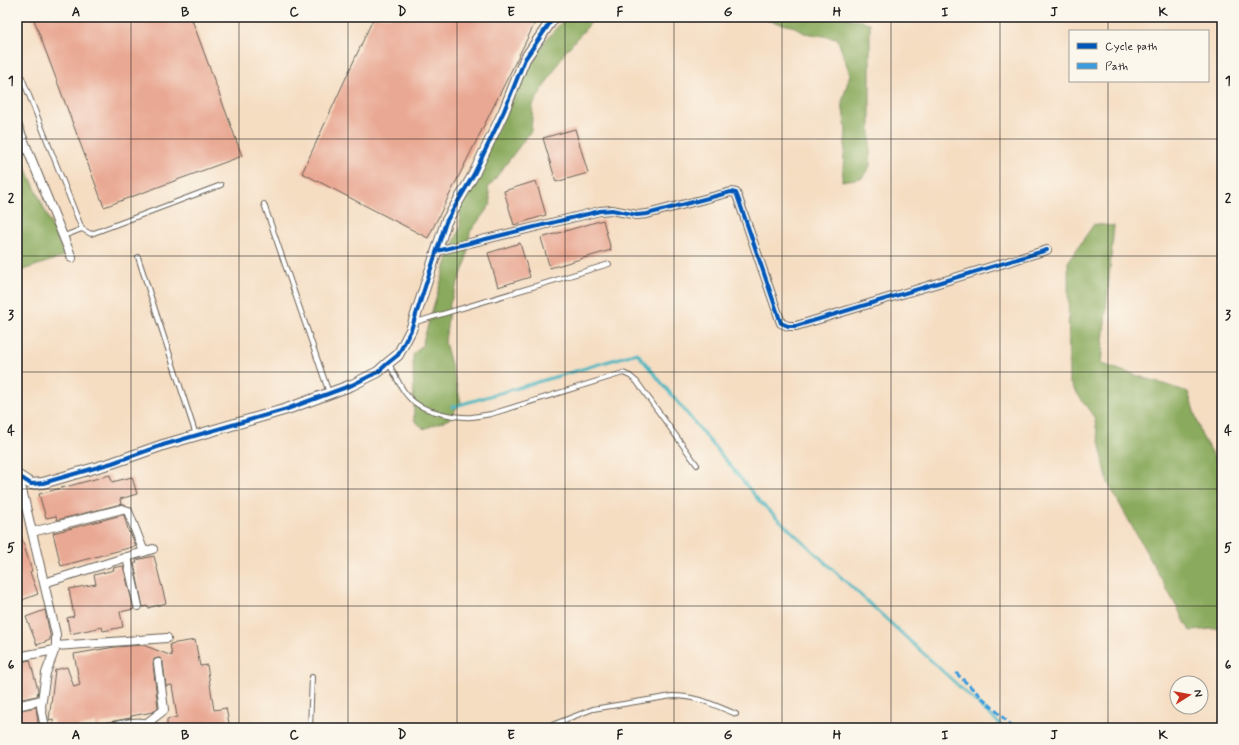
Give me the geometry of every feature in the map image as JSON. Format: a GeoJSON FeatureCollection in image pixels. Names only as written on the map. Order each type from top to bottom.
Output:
{"type":"FeatureCollection","features":[{"type":"Feature","properties":{"kind":"street"},"geometry":{"type":"LineString","coordinates":[[18,476],[31,484],[43,483],[112,463],[196,435],[287,409],[352,385],[378,372],[398,355],[411,330],[446,222],[474,174],[504,111],[526,59],[554,17]]}},
{"type":"Feature","properties":{"kind":"street"},"geometry":{"type":"LineString","coordinates":[[17,124],[72,258]]}},
{"type":"Feature","properties":{"kind":"street"},"geometry":{"type":"LineString","coordinates":[[437,251],[600,211],[612,210],[628,214],[642,214],[730,192],[736,193],[781,323],[788,326],[796,326],[1047,250]]}},
{"type":"Feature","properties":{"kind":"street"},"geometry":{"type":"LineString","coordinates":[[18,476],[56,634],[55,648],[46,673],[42,700],[41,712],[45,728]]}},
{"type":"Feature","properties":{"kind":"street"},"geometry":{"type":"LineString","coordinates":[[32,532],[125,509],[128,511],[148,550],[44,583]]}},
{"type":"Feature","properties":{"kind":"street"},"geometry":{"type":"LineString","coordinates":[[128,557],[138,606]]}},
{"type":"Feature","properties":{"kind":"street"},"geometry":{"type":"LineString","coordinates":[[17,657],[55,648],[167,638]]}},
{"type":"Feature","properties":{"kind":"street"},"geometry":{"type":"LineString","coordinates":[[147,723],[164,710],[158,663]]}},
{"type":"Feature","properties":{"kind":"street"},"geometry":{"type":"LineString","coordinates":[[17,706],[42,700]]}},
{"type":"Feature","properties":{"kind":"street"},"geometry":{"type":"LineString","coordinates":[[104,728],[147,723],[152,724],[155,728]]}},
{"type":"Feature","properties":{"kind":"lane"},"geometry":{"type":"LineString","coordinates":[[17,65],[82,229],[91,234],[221,185]]}},
{"type":"Feature","properties":{"kind":"lane"},"geometry":{"type":"LineString","coordinates":[[264,204],[329,393]]}},
{"type":"Feature","properties":{"kind":"lane"},"geometry":{"type":"LineString","coordinates":[[64,236],[82,229]]}},
{"type":"Feature","properties":{"kind":"lane"},"geometry":{"type":"LineString","coordinates":[[138,258],[196,435]]}},
{"type":"Feature","properties":{"kind":"lane"},"geometry":{"type":"LineString","coordinates":[[413,323],[609,264]]}},
{"type":"Feature","properties":{"kind":"lane"},"geometry":{"type":"LineString","coordinates":[[388,363],[413,402],[426,409],[458,417],[472,417],[491,414],[623,374],[630,376],[637,382],[697,465]]}},
{"type":"Feature","properties":{"kind":"lane"},"geometry":{"type":"LineString","coordinates":[[310,728],[312,677]]}},
{"type":"Feature","properties":{"kind":"lane"},"geometry":{"type":"LineString","coordinates":[[544,728],[593,709],[672,696],[697,698],[736,714]]}},
{"type":"Feature","properties":{"kind":"green space"},"geometry":{"type":"Polygon","coordinates":[[[566,17],[596,17],[565,52],[533,105],[531,131],[488,188],[491,204],[470,232],[466,262],[450,303],[445,342],[461,402],[449,419],[424,429],[414,420],[413,355],[422,345],[448,257],[460,228],[460,206],[518,88],[545,41],[566,17]]]}},
{"type":"Feature","properties":{"kind":"green space"},"geometry":{"type":"Polygon","coordinates":[[[754,17],[843,17],[870,23],[870,166],[862,178],[842,181],[846,131],[842,102],[850,74],[837,38],[804,33],[795,27],[754,17]]]}},
{"type":"Feature","properties":{"kind":"green space"},"geometry":{"type":"Polygon","coordinates":[[[17,147],[65,256],[17,272],[17,147]]]}},
{"type":"Feature","properties":{"kind":"green space"},"geometry":{"type":"Polygon","coordinates":[[[1094,224],[1114,226],[1101,364],[1188,392],[1202,436],[1222,470],[1222,628],[1190,631],[1108,483],[1094,417],[1069,382],[1068,262],[1094,224]]]}},
{"type":"Feature","properties":{"kind":"building"},"geometry":{"type":"Polygon","coordinates":[[[33,17],[191,17],[242,156],[104,207],[33,17]]]}},
{"type":"Feature","properties":{"kind":"building"},"geometry":{"type":"Polygon","coordinates":[[[374,17],[538,17],[428,238],[302,173],[374,17]]]}},
{"type":"Feature","properties":{"kind":"building"},"geometry":{"type":"Polygon","coordinates":[[[575,129],[588,173],[556,182],[543,138],[575,129]]]}},
{"type":"Feature","properties":{"kind":"building"},"geometry":{"type":"Polygon","coordinates":[[[536,181],[546,215],[514,225],[504,191],[536,181]]]}},
{"type":"Feature","properties":{"kind":"building"},"geometry":{"type":"Polygon","coordinates":[[[603,220],[611,250],[550,268],[541,238],[603,220]]]}},
{"type":"Feature","properties":{"kind":"building"},"geometry":{"type":"Polygon","coordinates":[[[520,243],[530,277],[498,287],[488,253],[520,243]]]}},
{"type":"Feature","properties":{"kind":"building"},"geometry":{"type":"Polygon","coordinates":[[[110,475],[112,482],[132,477],[137,494],[120,499],[121,504],[57,520],[56,516],[46,518],[39,494],[110,475]]]}},
{"type":"Feature","properties":{"kind":"building"},"geometry":{"type":"Polygon","coordinates":[[[124,515],[129,533],[130,532],[136,546],[61,566],[53,533],[124,515]]]}},
{"type":"Feature","properties":{"kind":"building"},"geometry":{"type":"Polygon","coordinates":[[[17,530],[19,530],[32,571],[30,572],[38,594],[17,602],[17,530]]]}},
{"type":"Feature","properties":{"kind":"building"},"geometry":{"type":"Polygon","coordinates":[[[154,556],[166,603],[148,608],[147,606],[143,607],[134,563],[137,563],[136,560],[154,556]]]}},
{"type":"Feature","properties":{"kind":"building"},"geometry":{"type":"Polygon","coordinates":[[[123,566],[134,609],[120,612],[123,627],[103,631],[102,627],[70,634],[67,618],[74,616],[69,589],[96,584],[94,575],[123,566]]]}},
{"type":"Feature","properties":{"kind":"building"},"geometry":{"type":"Polygon","coordinates":[[[45,610],[50,640],[37,645],[26,617],[45,610]]]}},
{"type":"Feature","properties":{"kind":"building"},"geometry":{"type":"Polygon","coordinates":[[[195,640],[200,666],[207,665],[214,710],[226,708],[230,728],[167,728],[167,719],[177,717],[172,685],[166,686],[163,662],[160,658],[154,659],[153,664],[158,708],[153,712],[103,723],[100,724],[99,728],[96,728],[96,723],[73,728],[54,728],[53,719],[49,720],[55,670],[67,667],[74,687],[80,685],[74,654],[115,647],[143,645],[172,656],[170,644],[195,640]]]}},
{"type":"Feature","properties":{"kind":"building"},"geometry":{"type":"Polygon","coordinates":[[[30,660],[38,690],[37,696],[17,700],[17,663],[30,660]]]}},
{"type":"Feature","properties":{"kind":"building"},"geometry":{"type":"Polygon","coordinates":[[[36,707],[38,723],[17,728],[17,711],[36,707]]]}},
{"type":"Feature","properties":{"kind":"waterway"},"geometry":{"type":"LineString","coordinates":[[452,407],[637,353],[761,503],[1004,728]]}},
{"type":"Feature","properties":{"kind":"marked path"},"geometry":{"type":"LineString","coordinates":[[956,673],[1014,728]]}},
{"type":"Feature","properties":{"kind":"cycle path"},"geometry":{"type":"LineString","coordinates":[[17,475],[31,484],[43,483],[112,463],[163,445],[287,409],[352,385],[378,372],[398,355],[411,330],[446,222],[474,174],[504,111],[525,59],[554,17]]}},
{"type":"Feature","properties":{"kind":"cycle path"},"geometry":{"type":"LineString","coordinates":[[437,251],[600,211],[612,210],[637,215],[647,214],[731,192],[736,193],[781,323],[788,326],[796,326],[1047,250]]}}]}
